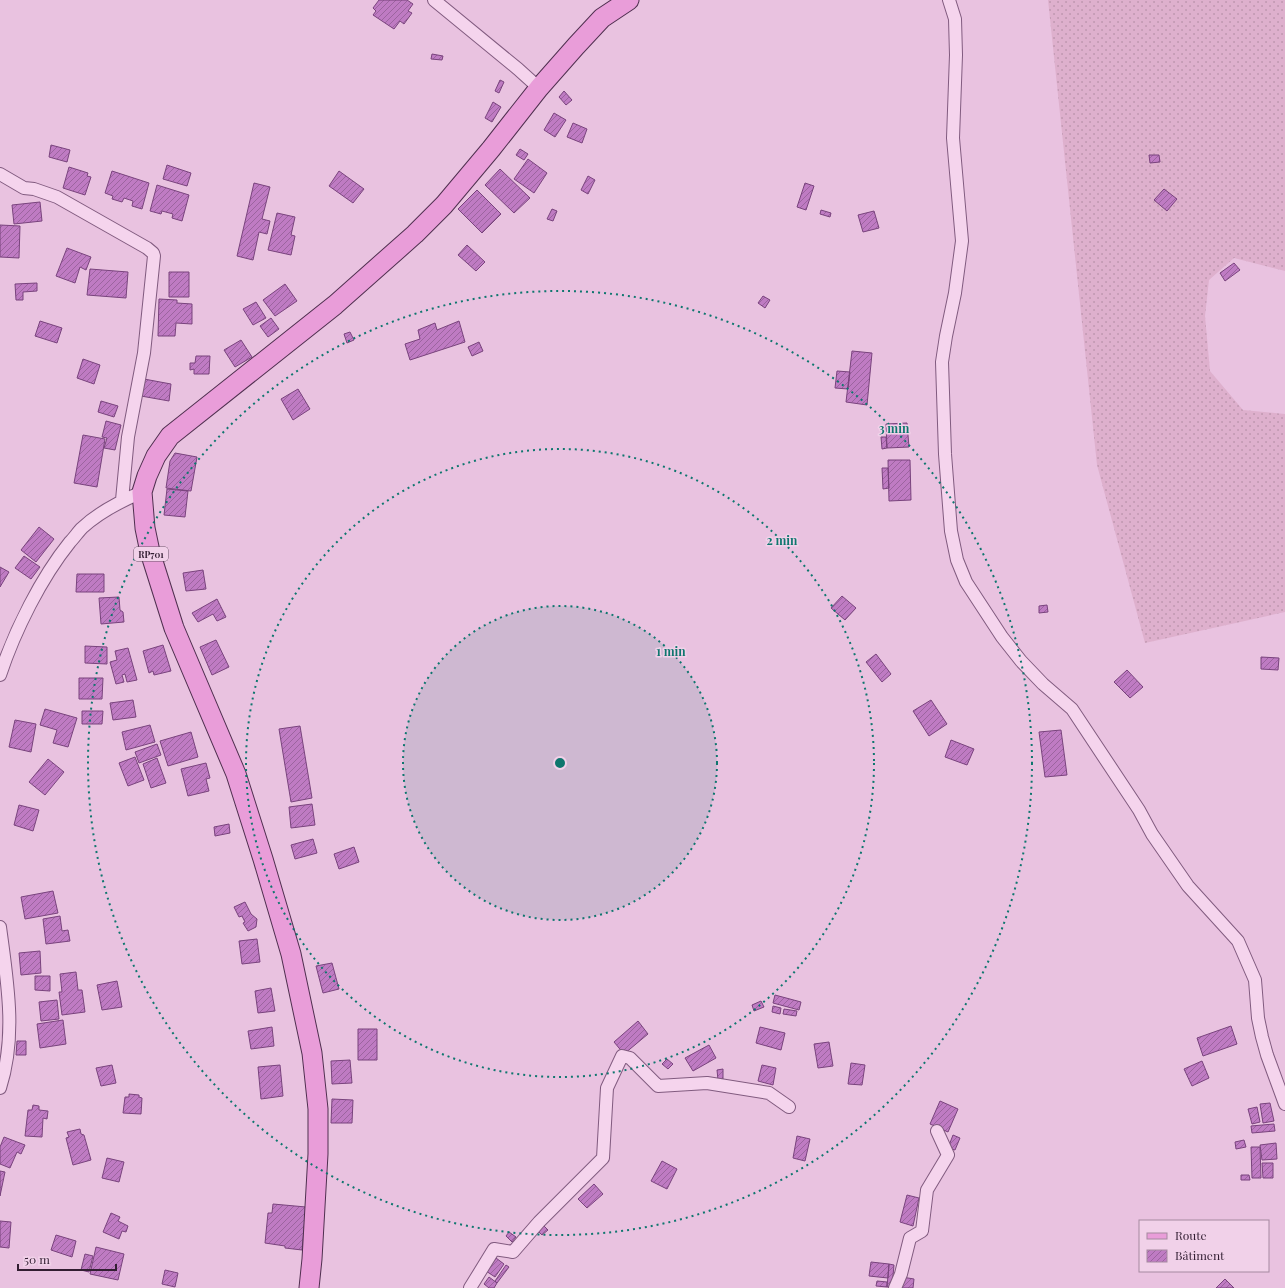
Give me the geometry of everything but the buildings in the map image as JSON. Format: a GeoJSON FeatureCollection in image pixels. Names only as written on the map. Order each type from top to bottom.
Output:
{"type":"FeatureCollection","features":[{"type":"Feature","properties":{"kind":"main road","name":"RP701"},"geometry":{"type":"LineString","coordinates":[[309,1288],[318,1154],[318,1109],[312,1052],[290,954],[263,859],[238,782],[174,628],[150,552],[145,528],[142,492],[156,456],[170,436],[335,305],[415,234],[449,199],[492,149],[539,88],[576,46],[602,18],[629,0]]}},
{"type":"Feature","properties":{"kind":"street"},"geometry":{"type":"LineString","coordinates":[[434,0],[539,88]]}},
{"type":"Feature","properties":{"kind":"street"},"geometry":{"type":"LineString","coordinates":[[949,0],[955,19],[956,55],[953,138],[962,241],[956,293],[946,336],[942,362],[945,454],[951,531],[957,560],[966,582],[1002,637],[1032,673],[1072,709],[1139,810],[1152,834],[1188,886],[1238,941],[1255,980],[1258,1018],[1262,1037],[1285,1104]]}},
{"type":"Feature","properties":{"kind":"street"},"geometry":{"type":"LineString","coordinates":[[0,174],[24,188],[34,189],[57,197],[153,252],[154,256],[144,353],[128,438],[122,500]]}},
{"type":"Feature","properties":{"kind":"street"},"geometry":{"type":"LineString","coordinates":[[0,675],[6,658],[25,617],[47,576],[61,554],[82,528],[122,500],[142,492]]}},
{"type":"Feature","properties":{"kind":"street"},"geometry":{"type":"LineString","coordinates":[[0,926],[10,1020],[7,1055],[0,1088]]}},
{"type":"Feature","properties":{"kind":"street"},"geometry":{"type":"LineString","coordinates":[[470,1288],[494,1249],[513,1252],[539,1222],[603,1158],[607,1088],[622,1056],[630,1058],[658,1086],[707,1083],[769,1093],[789,1107]]}},
{"type":"Feature","properties":{"kind":"street"},"geometry":{"type":"LineString","coordinates":[[895,1288],[901,1274],[910,1238],[922,1231],[927,1190],[948,1155],[937,1131]]}},
{"type":"Feature","properties":{"kind":"shaded area"},"geometry":{"type":"Polygon","coordinates":[[[1048,0],[1285,0],[1285,271],[1234,258],[1209,280],[1205,316],[1210,371],[1243,410],[1285,414],[1285,612],[1145,643],[1097,465],[1048,0]]]}}]}
